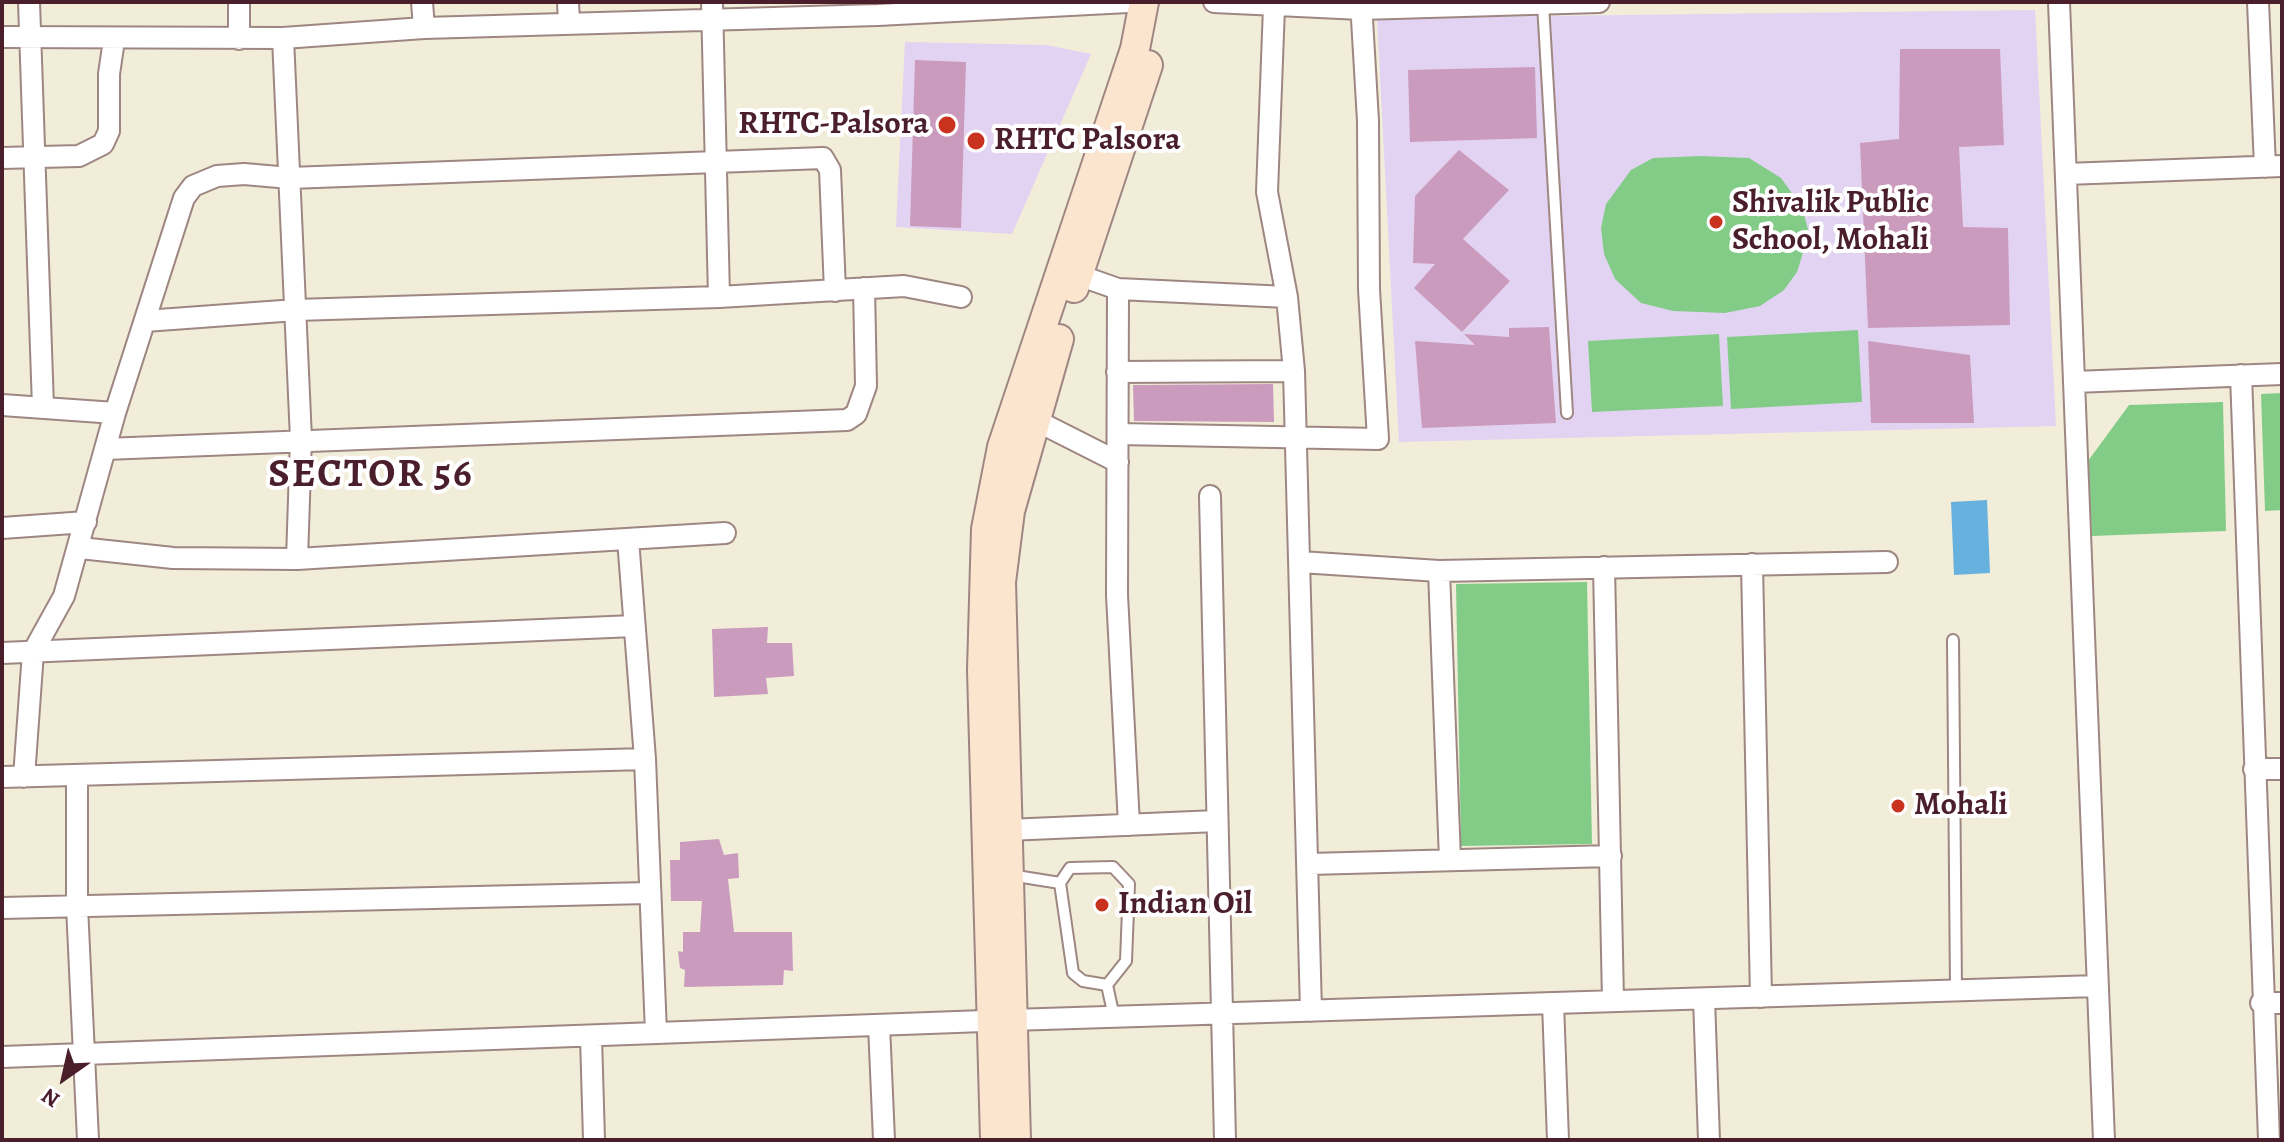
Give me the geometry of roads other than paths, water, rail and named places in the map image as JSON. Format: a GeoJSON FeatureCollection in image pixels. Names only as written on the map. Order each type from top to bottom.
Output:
{"type":"FeatureCollection","features":[{"type":"Feature","properties":{"kind":"street"},"geometry":{"type":"LineString","coordinates":[[29,2],[37,155],[43,407]]}},
{"type":"Feature","properties":{"kind":"street"},"geometry":{"type":"LineString","coordinates":[[239,2],[239,39]]}},
{"type":"Feature","properties":{"kind":"street"},"geometry":{"type":"LineString","coordinates":[[422,2],[424,28]]}},
{"type":"Feature","properties":{"kind":"street"},"geometry":{"type":"LineString","coordinates":[[568,2],[569,23]]}},
{"type":"Feature","properties":{"kind":"street"},"geometry":{"type":"LineString","coordinates":[[2,37],[31,35],[114,40],[283,38],[424,28],[569,23],[712,10],[1128,2]]}},
{"type":"Feature","properties":{"kind":"street"},"geometry":{"type":"LineString","coordinates":[[995,1140],[1008,875],[1001,582],[1010,511],[1035,420],[1069,272],[1135,49],[1144,2]]}},
{"type":"Feature","properties":{"kind":"street"},"geometry":{"type":"LineString","coordinates":[[1016,1140],[1001,1020],[982,559],[1002,447],[1139,98],[1156,38],[1160,2]]}},
{"type":"Feature","properties":{"kind":"street"},"geometry":{"type":"LineString","coordinates":[[1214,2],[1274,7],[1599,2]]}},
{"type":"Feature","properties":{"kind":"street"},"geometry":{"type":"LineString","coordinates":[[2059,2],[2104,1140]]}},
{"type":"Feature","properties":{"kind":"street"},"geometry":{"type":"LineString","coordinates":[[2066,174],[2274,166],[2258,2]]}},
{"type":"Feature","properties":{"kind":"street"},"geometry":{"type":"LineString","coordinates":[[1119,434],[1378,439],[1369,289],[1368,121],[1361,6]]}},
{"type":"Feature","properties":{"kind":"street"},"geometry":{"type":"LineString","coordinates":[[1274,7],[1267,192],[1287,297],[1294,371],[1311,1011]]}},
{"type":"Feature","properties":{"kind":"street"},"geometry":{"type":"LineString","coordinates":[[712,10],[719,297]]}},
{"type":"Feature","properties":{"kind":"street"},"geometry":{"type":"LineString","coordinates":[[283,38],[301,439],[297,559]]}},
{"type":"Feature","properties":{"kind":"street"},"geometry":{"type":"LineString","coordinates":[[2,158],[79,156],[103,144],[109,131],[109,74],[114,40]]}},
{"type":"Feature","properties":{"kind":"street"},"geometry":{"type":"LineString","coordinates":[[24,777],[33,652],[64,596],[80,548],[115,413],[184,198],[193,186],[217,176],[290,178],[815,157],[828,163],[835,291]]}},
{"type":"Feature","properties":{"kind":"street"},"geometry":{"type":"LineString","coordinates":[[1069,272],[1118,289],[1287,297]]}},
{"type":"Feature","properties":{"kind":"street"},"geometry":{"type":"LineString","coordinates":[[145,321],[296,310],[719,297],[904,286],[961,297]]}},
{"type":"Feature","properties":{"kind":"street"},"geometry":{"type":"LineString","coordinates":[[105,449],[847,420],[856,414],[866,386],[864,288]]}},
{"type":"Feature","properties":{"kind":"street"},"geometry":{"type":"LineString","coordinates":[[1118,289],[1117,595],[1129,825]]}},
{"type":"Feature","properties":{"kind":"street"},"geometry":{"type":"LineString","coordinates":[[1117,372],[1294,371]]}},
{"type":"Feature","properties":{"kind":"street"},"geometry":{"type":"LineString","coordinates":[[2074,382],[2282,374]]}},
{"type":"Feature","properties":{"kind":"street"},"geometry":{"type":"LineString","coordinates":[[2241,375],[2254,769],[2272,1003],[2269,1140]]}},
{"type":"Feature","properties":{"kind":"street"},"geometry":{"type":"LineString","coordinates":[[2,405],[115,413]]}},
{"type":"Feature","properties":{"kind":"street"},"geometry":{"type":"LineString","coordinates":[[1035,420],[1118,462]]}},
{"type":"Feature","properties":{"kind":"street"},"geometry":{"type":"LineString","coordinates":[[1210,496],[1225,1140]]}},
{"type":"Feature","properties":{"kind":"street"},"geometry":{"type":"LineString","coordinates":[[2,528],[86,522]]}},
{"type":"Feature","properties":{"kind":"street"},"geometry":{"type":"LineString","coordinates":[[80,548],[221,560],[297,559],[725,533]]}},
{"type":"Feature","properties":{"kind":"street"},"geometry":{"type":"LineString","coordinates":[[628,539],[645,759],[656,1033]]}},
{"type":"Feature","properties":{"kind":"street"},"geometry":{"type":"LineString","coordinates":[[1300,562],[1439,571],[1887,562]]}},
{"type":"Feature","properties":{"kind":"street"},"geometry":{"type":"LineString","coordinates":[[1752,564],[1761,997]]}},
{"type":"Feature","properties":{"kind":"street"},"geometry":{"type":"LineString","coordinates":[[1604,567],[1613,1001]]}},
{"type":"Feature","properties":{"kind":"street"},"geometry":{"type":"LineString","coordinates":[[1439,571],[1450,860]]}},
{"type":"Feature","properties":{"kind":"street"},"geometry":{"type":"LineString","coordinates":[[2,653],[634,626]]}},
{"type":"Feature","properties":{"kind":"street"},"geometry":{"type":"LineString","coordinates":[[2,777],[645,759]]}},
{"type":"Feature","properties":{"kind":"street"},"geometry":{"type":"LineString","coordinates":[[2254,769],[2282,769]]}},
{"type":"Feature","properties":{"kind":"street"},"geometry":{"type":"LineString","coordinates":[[77,777],[77,906],[88,1140]]}},
{"type":"Feature","properties":{"kind":"street"},"geometry":{"type":"LineString","coordinates":[[1007,830],[1217,821]]}},
{"type":"Feature","properties":{"kind":"street"},"geometry":{"type":"LineString","coordinates":[[1309,864],[1611,856]]}},
{"type":"Feature","properties":{"kind":"street"},"geometry":{"type":"LineString","coordinates":[[2,908],[648,893]]}},
{"type":"Feature","properties":{"kind":"street"},"geometry":{"type":"LineString","coordinates":[[2,1057],[1001,1020],[2097,986]]}},
{"type":"Feature","properties":{"kind":"street"},"geometry":{"type":"LineString","coordinates":[[1704,999],[1709,1140]]}},
{"type":"Feature","properties":{"kind":"street"},"geometry":{"type":"LineString","coordinates":[[1553,1003],[1558,1140]]}},
{"type":"Feature","properties":{"kind":"street"},"geometry":{"type":"LineString","coordinates":[[879,1025],[884,1140]]}},
{"type":"Feature","properties":{"kind":"street"},"geometry":{"type":"LineString","coordinates":[[591,1037],[594,1140]]}},
{"type":"Feature","properties":{"kind":"lane"},"geometry":{"type":"LineString","coordinates":[[1543,4],[1567,413]]}},
{"type":"Feature","properties":{"kind":"lane"},"geometry":{"type":"LineString","coordinates":[[1953,640],[1956,991]]}},
{"type":"Feature","properties":{"kind":"lane"},"geometry":{"type":"LineString","coordinates":[[1113,867],[1129,884],[1126,961],[1107,985],[1083,981],[1073,973],[1060,883],[1070,868],[1113,867]]}},
{"type":"Feature","properties":{"kind":"lane"},"geometry":{"type":"LineString","coordinates":[[1008,875],[1060,883]]}},
{"type":"Feature","properties":{"kind":"lane"},"geometry":{"type":"LineString","coordinates":[[1107,985],[1114,1017]]}},
{"type":"Feature","properties":{"kind":"water"},"geometry":{"type":"Polygon","coordinates":[[[1987,500],[1990,573],[1954,575],[1951,502],[1987,500]]]}},
{"type":"Feature","properties":{"kind":"place","name":"RHTC-Palsora"},"geometry":{"type":"Point","coordinates":[947,125]}},
{"type":"Feature","properties":{"kind":"place","name":"RHTC Palsora"},"geometry":{"type":"Point","coordinates":[976,141]}},
{"type":"Feature","properties":{"kind":"place","name":"Shivalik Public School, Mohali"},"geometry":{"type":"Point","coordinates":[1716,222]}},
{"type":"Feature","properties":{"kind":"place","name":"Mohali"},"geometry":{"type":"Point","coordinates":[1898,806]}},
{"type":"Feature","properties":{"kind":"place","name":"Indian Oil"},"geometry":{"type":"Point","coordinates":[1102,905]}},
{"type":"Feature","properties":{"kind":"district","name":"SECTOR 56"},"geometry":{"type":"Point","coordinates":[371,476]}}]}
